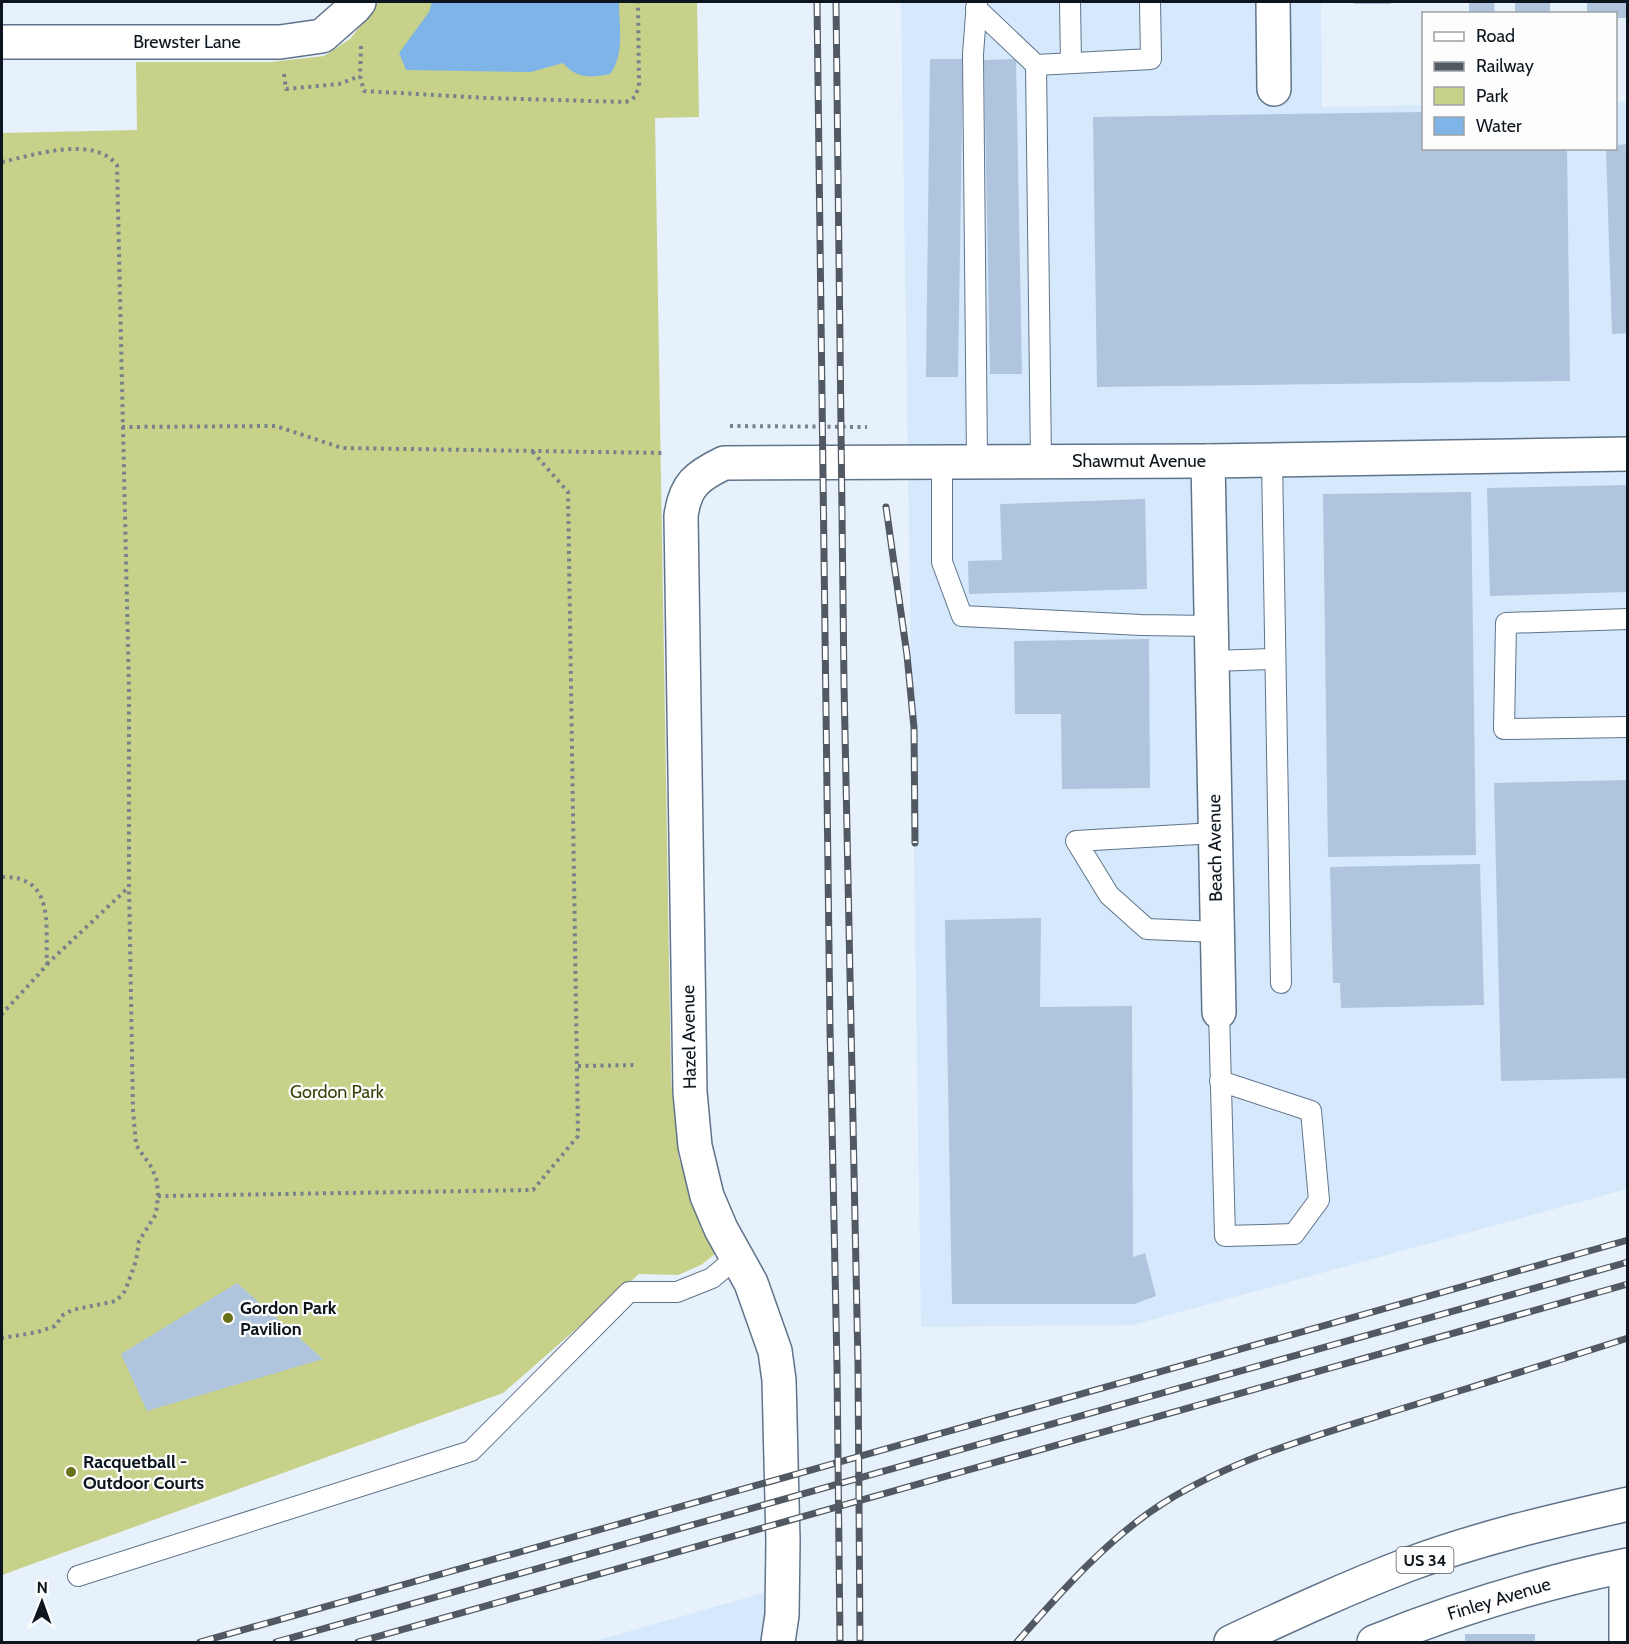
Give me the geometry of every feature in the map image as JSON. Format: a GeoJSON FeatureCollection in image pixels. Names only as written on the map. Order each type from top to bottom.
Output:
{"type":"FeatureCollection","features":[{"type":"Feature","properties":{"kind":"street","name":"Brewster Lane"},"geometry":{"type":"LineString","coordinates":[[2,42],[280,42],[322,36],[359,2]]}},
{"type":"Feature","properties":{"kind":"street"},"geometry":{"type":"LineString","coordinates":[[1273,2],[1275,89]]}},
{"type":"Feature","properties":{"kind":"street","name":"Shawmut Avenue"},"geometry":{"type":"LineString","coordinates":[[681,516],[683,498],[691,485],[708,471],[724,464],[1208,461],[1628,454]]}},
{"type":"Feature","properties":{"kind":"street","name":"Beach Avenue"},"geometry":{"type":"LineString","coordinates":[[1208,461],[1219,1012]]}},
{"type":"Feature","properties":{"kind":"street","name":"Hazel Avenue"},"geometry":{"type":"LineString","coordinates":[[681,516],[690,1092],[695,1146],[707,1196],[751,1282],[776,1360],[779,1380],[783,1541],[782,1615],[778,1642]]}},
{"type":"Feature","properties":{"kind":"street","name":"US 34"},"geometry":{"type":"LineString","coordinates":[[1231,1642],[1310,1604],[1409,1564],[1523,1528],[1628,1503]]}},
{"type":"Feature","properties":{"kind":"street"},"geometry":{"type":"LineString","coordinates":[[1626,1642],[1627,1566]]}},
{"type":"Feature","properties":{"kind":"street","name":"Finley Avenue"},"geometry":{"type":"LineString","coordinates":[[1382,1641],[1421,1624],[1538,1586],[1627,1566]]}},
{"type":"Feature","properties":{"kind":"lane"},"geometry":{"type":"LineString","coordinates":[[1070,2],[1071,63]]}},
{"type":"Feature","properties":{"kind":"lane"},"geometry":{"type":"LineString","coordinates":[[1036,65],[1151,59],[1150,2]]}},
{"type":"Feature","properties":{"kind":"lane"},"geometry":{"type":"LineString","coordinates":[[976,5],[1036,65],[1041,461]]}},
{"type":"Feature","properties":{"kind":"lane"},"geometry":{"type":"LineString","coordinates":[[976,5],[973,54],[977,461]]}},
{"type":"Feature","properties":{"kind":"lane"},"geometry":{"type":"LineString","coordinates":[[1272,460],[1281,983]]}},
{"type":"Feature","properties":{"kind":"lane"},"geometry":{"type":"LineString","coordinates":[[942,462],[942,562],[962,616],[1211,626]]}},
{"type":"Feature","properties":{"kind":"lane"},"geometry":{"type":"LineString","coordinates":[[1628,620],[1506,623],[1504,729],[1628,727]]}},
{"type":"Feature","properties":{"kind":"lane"},"geometry":{"type":"LineString","coordinates":[[1212,661],[1275,659]]}},
{"type":"Feature","properties":{"kind":"lane"},"geometry":{"type":"LineString","coordinates":[[1215,833],[1076,841],[1109,895],[1147,929],[1217,932]]}},
{"type":"Feature","properties":{"kind":"lane","name":"Beach Avenue"},"geometry":{"type":"LineString","coordinates":[[1219,1012],[1220,1081],[1225,1236],[1294,1234],[1319,1200],[1311,1111],[1220,1081]]}},
{"type":"Feature","properties":{"kind":"lane"},"geometry":{"type":"LineString","coordinates":[[78,1576],[471,1451],[629,1292],[677,1292],[712,1278],[738,1257]]}},
{"type":"Feature","properties":{"kind":"path"},"geometry":{"type":"LineString","coordinates":[[362,39],[360,76],[364,91],[626,102],[634,98],[639,86],[638,2]]}},
{"type":"Feature","properties":{"kind":"path"},"geometry":{"type":"LineString","coordinates":[[286,89],[339,84],[360,76]]}},
{"type":"Feature","properties":{"kind":"path"},"geometry":{"type":"LineString","coordinates":[[2,162],[62,150],[84,149],[100,152],[111,158],[117,165],[129,690],[129,886],[133,1110],[136,1145],[152,1168],[157,1181],[158,1196],[156,1214],[139,1241],[136,1261],[124,1290],[116,1301],[72,1310],[63,1315],[55,1326],[38,1332],[2,1338]]}},
{"type":"Feature","properties":{"kind":"path"},"geometry":{"type":"LineString","coordinates":[[122,427],[276,426],[342,448],[663,453]]}},
{"type":"Feature","properties":{"kind":"path"},"geometry":{"type":"LineString","coordinates":[[730,426],[872,427]]}},
{"type":"Feature","properties":{"kind":"path"},"geometry":{"type":"LineString","coordinates":[[158,1196],[533,1190],[578,1136],[568,492],[532,451]]}},
{"type":"Feature","properties":{"kind":"path"},"geometry":{"type":"LineString","coordinates":[[2,877],[21,879],[33,885],[42,895],[47,965]]}},
{"type":"Feature","properties":{"kind":"path"},"geometry":{"type":"LineString","coordinates":[[2,1014],[47,965],[129,886]]}},
{"type":"Feature","properties":{"kind":"path"},"geometry":{"type":"LineString","coordinates":[[578,1066],[635,1065]]}},
{"type":"Feature","properties":{"kind":"shaded area"},"geometry":{"type":"Polygon","coordinates":[[[901,2],[1321,2],[1322,107],[1422,105],[1422,150],[1617,150],[1617,102],[1627,102],[1627,1189],[1133,1325],[921,1327],[901,2]]]}},
{"type":"Feature","properties":{"kind":"shaded area"},"geometry":{"type":"Polygon","coordinates":[[[777,1589],[767,1642],[591,1642],[777,1589]]]}},
{"type":"Feature","properties":{"kind":"green space","name":"Gordon Park"},"geometry":{"type":"Polygon","coordinates":[[[379,2],[697,2],[699,117],[655,118],[671,1081],[679,1159],[715,1254],[701,1265],[678,1275],[639,1274],[503,1393],[2,1575],[2,133],[137,130],[136,62],[271,62],[324,56],[350,39],[379,2]]]}},
{"type":"Feature","properties":{"kind":"water"},"geometry":{"type":"Polygon","coordinates":[[[432,2],[619,2],[618,58],[610,74],[597,76],[579,75],[563,63],[531,72],[406,70],[399,53],[429,12],[432,2]]]}},
{"type":"Feature","properties":{"kind":"building"},"geometry":{"type":"Polygon","coordinates":[[[1354,2],[1391,2],[1391,4],[1354,4],[1354,2]]]}},
{"type":"Feature","properties":{"kind":"building"},"geometry":{"type":"Polygon","coordinates":[[[1469,2],[1494,2],[1495,12],[1469,12],[1469,2]]]}},
{"type":"Feature","properties":{"kind":"building"},"geometry":{"type":"Polygon","coordinates":[[[1515,2],[1550,2],[1550,12],[1515,12],[1515,2]]]}},
{"type":"Feature","properties":{"kind":"building"},"geometry":{"type":"Polygon","coordinates":[[[1587,2],[1628,2],[1628,18],[1617,18],[1617,12],[1587,12],[1587,2]]]}},
{"type":"Feature","properties":{"kind":"building"},"geometry":{"type":"Polygon","coordinates":[[[930,59],[963,59],[958,377],[926,377],[930,59]]]}},
{"type":"Feature","properties":{"kind":"building"},"geometry":{"type":"Polygon","coordinates":[[[1016,59],[1022,374],[990,374],[984,60],[1016,59]]]}},
{"type":"Feature","properties":{"kind":"building"},"geometry":{"type":"Polygon","coordinates":[[[1422,112],[1422,150],[1567,150],[1570,381],[1097,387],[1093,117],[1422,112]]]}},
{"type":"Feature","properties":{"kind":"building"},"geometry":{"type":"Polygon","coordinates":[[[1628,144],[1628,333],[1612,334],[1606,150],[1617,150],[1617,145],[1628,144]]]}},
{"type":"Feature","properties":{"kind":"building"},"geometry":{"type":"Polygon","coordinates":[[[1628,485],[1628,592],[1490,596],[1487,488],[1628,485]]]}},
{"type":"Feature","properties":{"kind":"building"},"geometry":{"type":"Polygon","coordinates":[[[1471,492],[1476,855],[1328,857],[1323,494],[1471,492]]]}},
{"type":"Feature","properties":{"kind":"building"},"geometry":{"type":"Polygon","coordinates":[[[1145,499],[1147,589],[969,594],[968,561],[1002,560],[1000,504],[1145,499]]]}},
{"type":"Feature","properties":{"kind":"building"},"geometry":{"type":"Polygon","coordinates":[[[1149,639],[1150,788],[1062,789],[1061,714],[1015,714],[1014,641],[1149,639]]]}},
{"type":"Feature","properties":{"kind":"building"},"geometry":{"type":"Polygon","coordinates":[[[1628,780],[1628,1078],[1501,1081],[1494,783],[1628,780]]]}},
{"type":"Feature","properties":{"kind":"building"},"geometry":{"type":"Polygon","coordinates":[[[1480,864],[1484,1005],[1341,1008],[1340,983],[1333,983],[1330,867],[1480,864]]]}},
{"type":"Feature","properties":{"kind":"building"},"geometry":{"type":"Polygon","coordinates":[[[1041,918],[1040,1007],[1132,1006],[1133,1257],[1145,1253],[1156,1296],[1134,1304],[952,1304],[945,920],[1041,918]]]}},
{"type":"Feature","properties":{"kind":"building","name":"Gordon Park Pavilion"},"geometry":{"type":"Polygon","coordinates":[[[237,1283],[323,1359],[147,1411],[121,1354],[237,1283]]]}},
{"type":"Feature","properties":{"kind":"building"},"geometry":{"type":"Polygon","coordinates":[[[1465,1634],[1535,1634],[1535,1642],[1465,1642],[1465,1634]]]}},
{"type":"Feature","properties":{"kind":"railway"},"geometry":{"type":"LineString","coordinates":[[817,2],[840,1642]]}},
{"type":"Feature","properties":{"kind":"railway"},"geometry":{"type":"LineString","coordinates":[[836,2],[844,684],[858,1365],[860,1642]]}},
{"type":"Feature","properties":{"kind":"railway"},"geometry":{"type":"LineString","coordinates":[[886,507],[907,655],[914,728],[915,843]]}},
{"type":"Feature","properties":{"kind":"railway"},"geometry":{"type":"LineString","coordinates":[[200,1642],[1628,1240]]}},
{"type":"Feature","properties":{"kind":"railway"},"geometry":{"type":"LineString","coordinates":[[276,1642],[1628,1262]]}},
{"type":"Feature","properties":{"kind":"railway"},"geometry":{"type":"LineString","coordinates":[[358,1642],[1628,1284]]}},
{"type":"Feature","properties":{"kind":"railway"},"geometry":{"type":"LineString","coordinates":[[1017,1642],[1068,1585],[1124,1532],[1165,1502],[1218,1473],[1302,1440],[1628,1338]]}},
{"type":"Feature","properties":{"kind":"place","name":"Gordon Park Pavilion"},"geometry":{"type":"Point","coordinates":[228,1318]}},
{"type":"Feature","properties":{"kind":"place","name":"Racquetball - Outdoor Courts"},"geometry":{"type":"Point","coordinates":[71,1472]}}]}
